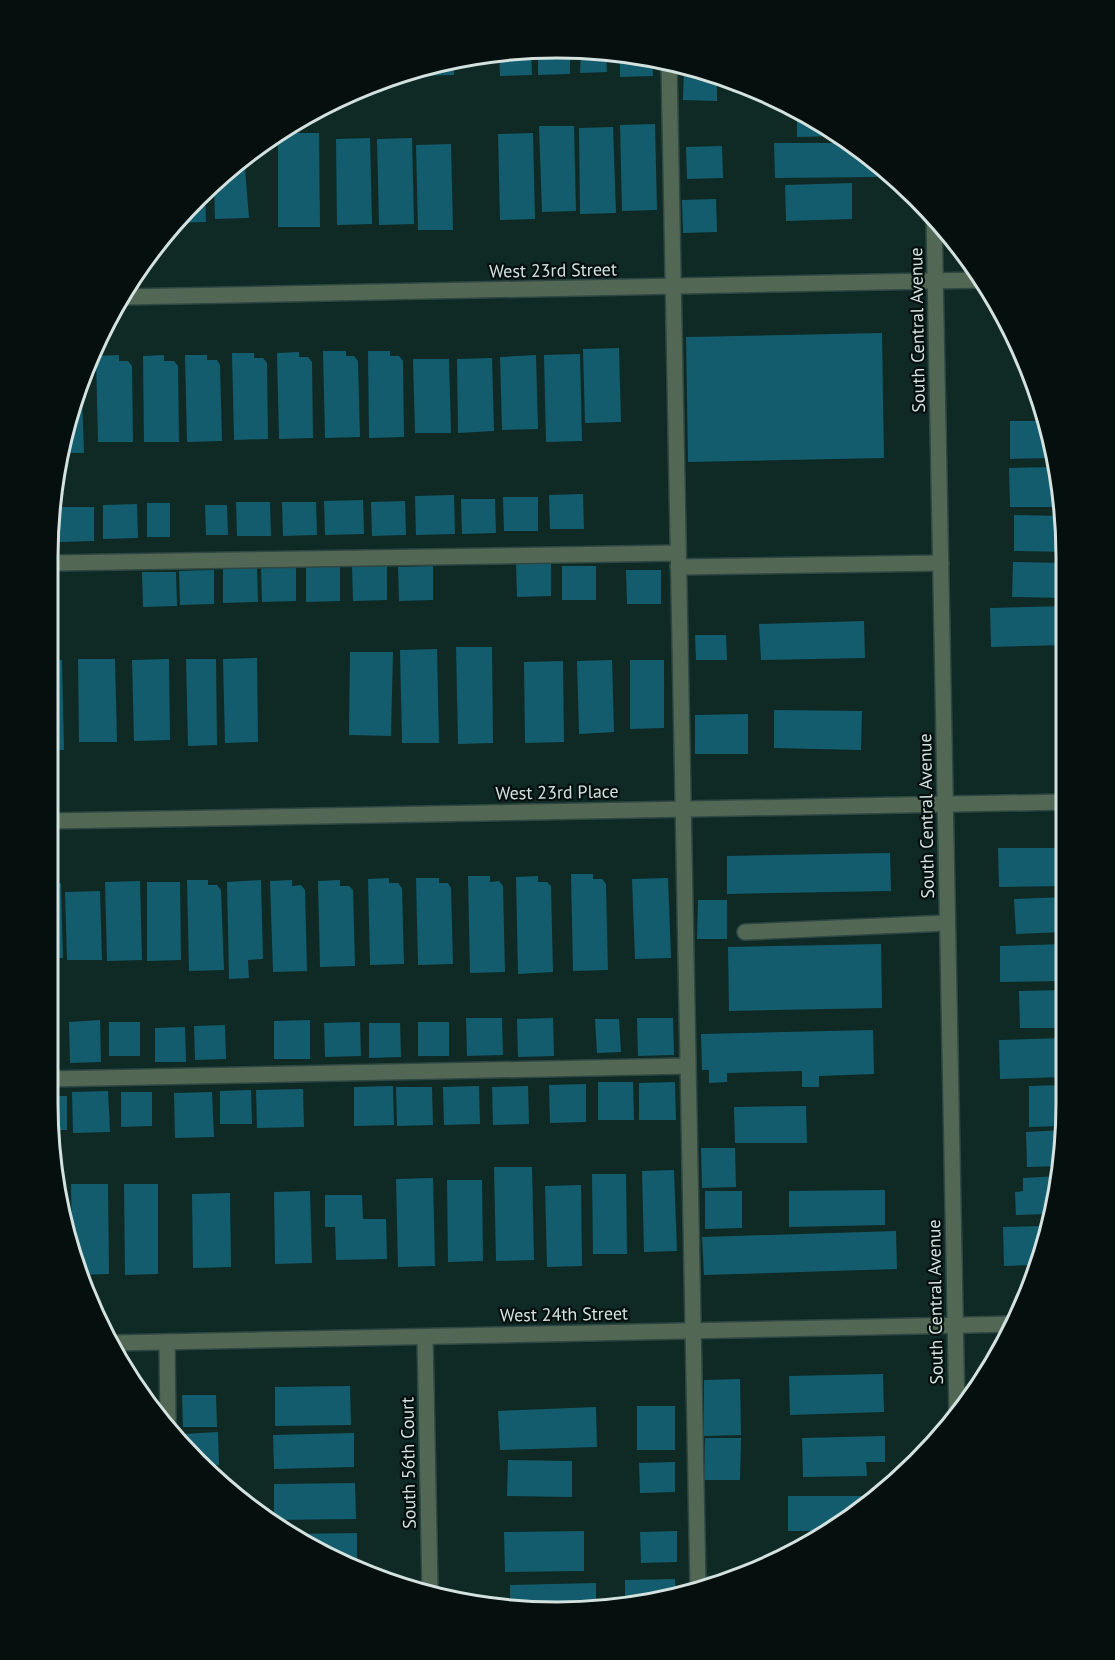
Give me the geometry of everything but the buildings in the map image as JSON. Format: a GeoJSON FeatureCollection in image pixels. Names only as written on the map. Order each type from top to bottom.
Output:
{"type":"FeatureCollection","features":[{"type":"Feature","properties":{"kind":"street"},"geometry":{"type":"LineString","coordinates":[[669,72],[698,1581]]}},
{"type":"Feature","properties":{"kind":"street","name":"South Central Avenue"},"geometry":{"type":"LineString","coordinates":[[934,230],[957,1401]]}},
{"type":"Feature","properties":{"kind":"street","name":"West 23rd Street"},"geometry":{"type":"LineString","coordinates":[[132,297],[972,280]]}},
{"type":"Feature","properties":{"kind":"street"},"geometry":{"type":"LineString","coordinates":[[58,563],[678,560],[941,563]]}},
{"type":"Feature","properties":{"kind":"street","name":"West 23rd Place"},"geometry":{"type":"LineString","coordinates":[[58,821],[1056,802]]}},
{"type":"Feature","properties":{"kind":"street"},"geometry":{"type":"LineString","coordinates":[[745,932],[947,923]]}},
{"type":"Feature","properties":{"kind":"street"},"geometry":{"type":"LineString","coordinates":[[58,1079],[688,1066]]}},
{"type":"Feature","properties":{"kind":"street","name":"West 24th Street"},"geometry":{"type":"LineString","coordinates":[[120,1343],[1004,1324]]}},
{"type":"Feature","properties":{"kind":"street","name":"South 56th Court"},"geometry":{"type":"LineString","coordinates":[[424,1337],[430,1584]]}},
{"type":"Feature","properties":{"kind":"street"},"geometry":{"type":"LineString","coordinates":[[166,1342],[168,1414]]}}]}
